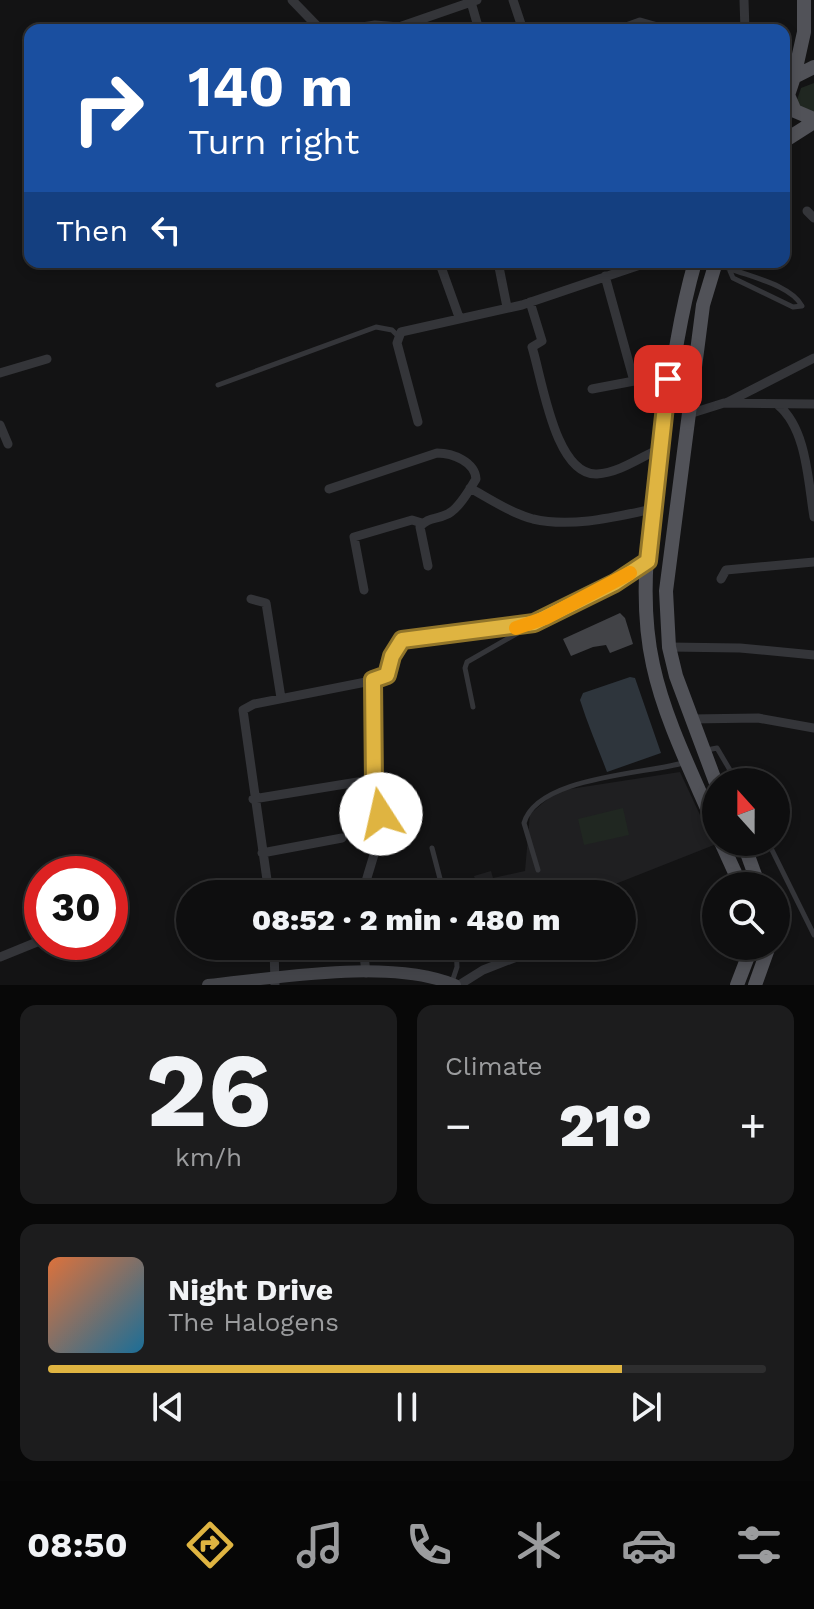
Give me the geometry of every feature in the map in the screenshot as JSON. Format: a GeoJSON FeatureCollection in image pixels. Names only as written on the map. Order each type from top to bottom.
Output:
{"type":"FeatureCollection","features":[{"type":"Feature","properties":{"kind":"main road"},"geometry":{"type":"LineString","coordinates":[[804,0],[804,32],[792,67],[814,67]]}},
{"type":"Feature","properties":{"kind":"main road"},"geometry":{"type":"LineString","coordinates":[[790,104],[795,111],[814,120],[790,137]]}},
{"type":"Feature","properties":{"kind":"main road"},"geometry":{"type":"LineString","coordinates":[[693,268],[680,315],[668,379],[652,509],[647,617],[654,668],[702,796]]}},
{"type":"Feature","properties":{"kind":"main road"},"geometry":{"type":"LineString","coordinates":[[709,768],[669,647],[666,591],[703,305],[714,268]]}},
{"type":"Feature","properties":{"kind":"main road"},"geometry":{"type":"LineString","coordinates":[[737,985],[747,960]]}},
{"type":"Feature","properties":{"kind":"main road"},"geometry":{"type":"LineString","coordinates":[[755,985],[764,960]]}},
{"type":"Feature","properties":{"kind":"street"},"geometry":{"type":"LineString","coordinates":[[292,0],[315,24]]}},
{"type":"Feature","properties":{"kind":"street"},"geometry":{"type":"LineString","coordinates":[[513,0],[521,24]]}},
{"type":"Feature","properties":{"kind":"street"},"geometry":{"type":"LineString","coordinates":[[743,24],[744,0]]}},
{"type":"Feature","properties":{"kind":"street"},"geometry":{"type":"LineString","coordinates":[[408,24],[474,1],[478,24]]}},
{"type":"Feature","properties":{"kind":"street"},"geometry":{"type":"LineString","coordinates":[[441,268],[459,317]]}},
{"type":"Feature","properties":{"kind":"street"},"geometry":{"type":"LineString","coordinates":[[499,268],[507,307]]}},
{"type":"Feature","properties":{"kind":"street"},"geometry":{"type":"LineString","coordinates":[[418,422],[397,335],[459,317],[530,302],[630,268]]}},
{"type":"Feature","properties":{"kind":"street"},"geometry":{"type":"LineString","coordinates":[[605,276],[634,381]]}},
{"type":"Feature","properties":{"kind":"street"},"geometry":{"type":"LineString","coordinates":[[530,302],[542,341],[532,347],[557,433],[574,466],[585,473],[598,474],[661,448]]}},
{"type":"Feature","properties":{"kind":"street"},"geometry":{"type":"LineString","coordinates":[[689,414],[724,403],[814,358]]}},
{"type":"Feature","properties":{"kind":"street"},"geometry":{"type":"LineString","coordinates":[[0,373],[47,359]]}},
{"type":"Feature","properties":{"kind":"street"},"geometry":{"type":"LineString","coordinates":[[592,389],[634,381],[668,379]]}},
{"type":"Feature","properties":{"kind":"street"},"geometry":{"type":"LineString","coordinates":[[724,403],[814,404]]}},
{"type":"Feature","properties":{"kind":"street"},"geometry":{"type":"LineString","coordinates":[[778,405],[790,421],[801,447],[814,517]]}},
{"type":"Feature","properties":{"kind":"street"},"geometry":{"type":"LineString","coordinates":[[0,425],[8,444]]}},
{"type":"Feature","properties":{"kind":"street"},"geometry":{"type":"LineString","coordinates":[[329,489],[437,453],[452,453],[475,471],[476,479],[451,512],[422,523],[412,520],[354,537],[364,590]]}},
{"type":"Feature","properties":{"kind":"street"},"geometry":{"type":"LineString","coordinates":[[470,488],[520,514],[549,522],[604,518],[652,509]]}},
{"type":"Feature","properties":{"kind":"street"},"geometry":{"type":"LineString","coordinates":[[422,523],[428,566]]}},
{"type":"Feature","properties":{"kind":"street"},"geometry":{"type":"LineString","coordinates":[[267,880],[243,710],[281,698],[387,675],[392,656],[402,640],[534,623],[615,583],[648,561]]}},
{"type":"Feature","properties":{"kind":"street"},"geometry":{"type":"LineString","coordinates":[[721,579],[726,570],[814,562]]}},
{"type":"Feature","properties":{"kind":"street"},"geometry":{"type":"LineString","coordinates":[[251,599],[266,603],[281,698]]}},
{"type":"Feature","properties":{"kind":"street"},"geometry":{"type":"LineString","coordinates":[[669,647],[740,648],[814,655]]}},
{"type":"Feature","properties":{"kind":"street"},"geometry":{"type":"LineString","coordinates":[[367,880],[379,841],[381,814],[374,784],[373,680]]}},
{"type":"Feature","properties":{"kind":"street"},"geometry":{"type":"LineString","coordinates":[[691,719],[758,718],[814,728]]}},
{"type":"Feature","properties":{"kind":"street"},"geometry":{"type":"LineString","coordinates":[[253,799],[363,780],[374,784]]}},
{"type":"Feature","properties":{"kind":"street"},"geometry":{"type":"LineString","coordinates":[[262,853],[342,838]]}},
{"type":"Feature","properties":{"kind":"street"},"geometry":{"type":"LineString","coordinates":[[0,957],[24,947]]}},
{"type":"Feature","properties":{"kind":"street"},"geometry":{"type":"LineString","coordinates":[[275,960],[276,981]]}},
{"type":"Feature","properties":{"kind":"street"},"geometry":{"type":"LineString","coordinates":[[365,960],[366,973]]}},
{"type":"Feature","properties":{"kind":"street"},"geometry":{"type":"LineString","coordinates":[[208,985],[366,973],[455,984],[509,960]]}},
{"type":"Feature","properties":{"kind":"lane"},"geometry":{"type":"LineString","coordinates":[[725,268],[759,278],[797,298],[802,306],[793,307],[733,278],[730,271]]}},
{"type":"Feature","properties":{"kind":"lane"},"geometry":{"type":"LineString","coordinates":[[218,385],[376,327],[392,330],[397,335]]}},
{"type":"Feature","properties":{"kind":"lane"},"geometry":{"type":"LineString","coordinates":[[473,707],[467,662],[534,623]]}},
{"type":"Feature","properties":{"kind":"lane"},"geometry":{"type":"LineString","coordinates":[[702,751],[717,748],[730,768]]}},
{"type":"Feature","properties":{"kind":"lane"},"geometry":{"type":"LineString","coordinates":[[538,870],[524,823],[528,814],[545,799],[565,787],[654,771],[687,761]]}},
{"type":"Feature","properties":{"kind":"lane"},"geometry":{"type":"LineString","coordinates":[[432,848],[440,880]]}},
{"type":"Feature","properties":{"kind":"lane"},"geometry":{"type":"LineString","coordinates":[[775,856],[814,935]]}},
{"type":"Feature","properties":{"kind":"lane"},"geometry":{"type":"LineString","coordinates":[[455,984],[457,960]]}},
{"type":"Feature","properties":{"kind":"shaded area"},"geometry":{"type":"Polygon","coordinates":[[[814,83],[814,113],[803,111],[797,100],[801,88],[814,83]]]}},
{"type":"Feature","properties":{"kind":"shaded area"},"geometry":{"type":"Polygon","coordinates":[[[635,678],[661,753],[607,772],[580,700],[583,693],[635,678]]]}},
{"type":"Feature","properties":{"kind":"shaded area"},"geometry":{"type":"Polygon","coordinates":[[[680,772],[702,819],[702,850],[625,880],[475,880],[474,876],[491,871],[493,878],[525,871],[530,814],[557,791],[680,772]]]}},
{"type":"Feature","properties":{"kind":"shaded area"},"geometry":{"type":"Polygon","coordinates":[[[623,808],[629,835],[584,845],[578,819],[623,808]]]}},
{"type":"Feature","properties":{"kind":"building"},"geometry":{"type":"Polygon","coordinates":[[[620,613],[625,618],[633,644],[610,653],[606,645],[593,647],[571,656],[563,639],[620,613]]]}},
{"type":"Feature","properties":{"kind":"slow traffic"},"geometry":{"type":"LineString","coordinates":[[516,628],[545,618],[630,573]]}},
{"type":"Feature","properties":{"kind":"route"},"geometry":{"type":"LineString","coordinates":[[381,814],[374,784],[373,680],[387,675],[392,656],[402,640],[525,626],[615,583],[648,561],[652,509],[668,404],[668,379]]}}]}
